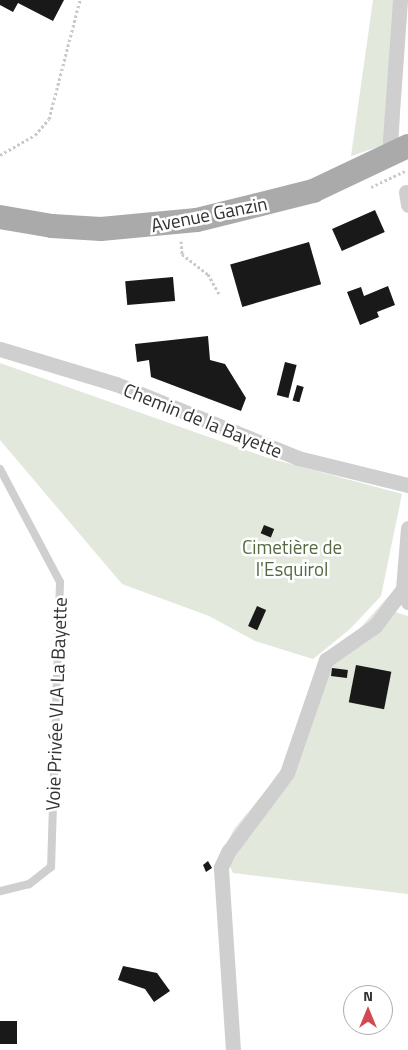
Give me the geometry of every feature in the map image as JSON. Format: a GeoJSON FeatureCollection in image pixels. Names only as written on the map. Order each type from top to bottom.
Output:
{"type":"FeatureCollection","features":[{"type":"Feature","properties":{"kind":"main road","name":"Avenue Ganzin"},"geometry":{"type":"LineString","coordinates":[[0,217],[52,226],[101,229],[176,222],[255,208],[314,191],[401,149]]}},
{"type":"Feature","properties":{"kind":"street"},"geometry":{"type":"LineString","coordinates":[[400,0],[390,140],[401,149]]}},
{"type":"Feature","properties":{"kind":"street","name":"Chemin de la Bayette"},"geometry":{"type":"LineString","coordinates":[[0,349],[116,384],[298,458],[408,484]]}},
{"type":"Feature","properties":{"kind":"street"},"geometry":{"type":"LineString","coordinates":[[232,1050],[221,867],[228,852],[287,773],[326,660],[375,626],[406,596],[408,528]]}},
{"type":"Feature","properties":{"kind":"lane","name":"Voie Privée VLA La Bayette"},"geometry":{"type":"LineString","coordinates":[[0,469],[60,582],[51,866],[29,884],[0,891]]}},
{"type":"Feature","properties":{"kind":"path"},"geometry":{"type":"LineString","coordinates":[[0,155],[35,135],[49,119],[80,0]]}},
{"type":"Feature","properties":{"kind":"path"},"geometry":{"type":"LineString","coordinates":[[176,222],[182,254],[208,274],[219,294]]}},
{"type":"Feature","properties":{"kind":"green space"},"geometry":{"type":"Polygon","coordinates":[[[373,0],[407,0],[402,27],[399,140],[351,156],[373,0]]]}},
{"type":"Feature","properties":{"kind":"green space","name":"Cimetière de l'Esquirol"},"geometry":{"type":"Polygon","coordinates":[[[0,363],[265,457],[402,494],[381,596],[350,629],[313,659],[255,641],[209,616],[122,584],[0,440],[0,363]]]}},
{"type":"Feature","properties":{"kind":"green space"},"geometry":{"type":"Polygon","coordinates":[[[395,589],[395,612],[408,616],[408,894],[233,873],[223,851],[234,829],[285,768],[313,681],[395,589]]]}},
{"type":"Feature","properties":{"kind":"building"},"geometry":{"type":"Polygon","coordinates":[[[0,0],[64,0],[53,21],[18,3],[13,12],[0,5],[0,0]]]}},
{"type":"Feature","properties":{"kind":"building"},"geometry":{"type":"Polygon","coordinates":[[[375,210],[385,232],[342,251],[332,229],[375,210]]]}},
{"type":"Feature","properties":{"kind":"building"},"geometry":{"type":"Polygon","coordinates":[[[309,242],[321,284],[242,307],[230,265],[309,242]]]}},
{"type":"Feature","properties":{"kind":"building"},"geometry":{"type":"Polygon","coordinates":[[[173,277],[175,301],[127,305],[125,281],[173,277]]]}},
{"type":"Feature","properties":{"kind":"building"},"geometry":{"type":"Polygon","coordinates":[[[388,286],[395,305],[377,312],[379,317],[360,325],[347,292],[361,287],[364,296],[388,286]]]}},
{"type":"Feature","properties":{"kind":"building"},"geometry":{"type":"Polygon","coordinates":[[[208,336],[210,360],[225,364],[246,398],[241,411],[151,377],[149,360],[137,362],[135,344],[208,336]]]}},
{"type":"Feature","properties":{"kind":"building"},"geometry":{"type":"Polygon","coordinates":[[[285,362],[297,365],[288,398],[277,395],[285,362]]]}},
{"type":"Feature","properties":{"kind":"building"},"geometry":{"type":"Polygon","coordinates":[[[297,385],[304,387],[299,402],[293,400],[297,385]]]}},
{"type":"Feature","properties":{"kind":"building"},"geometry":{"type":"Polygon","coordinates":[[[264,525],[274,529],[271,537],[261,533],[264,525]]]}},
{"type":"Feature","properties":{"kind":"building"},"geometry":{"type":"Polygon","coordinates":[[[257,606],[266,610],[257,630],[248,626],[257,606]]]}},
{"type":"Feature","properties":{"kind":"building"},"geometry":{"type":"Polygon","coordinates":[[[356,665],[391,672],[384,709],[349,702],[356,665]]]}},
{"type":"Feature","properties":{"kind":"building"},"geometry":{"type":"Polygon","coordinates":[[[332,668],[348,670],[347,678],[331,676],[332,668]]]}},
{"type":"Feature","properties":{"kind":"building"},"geometry":{"type":"Polygon","coordinates":[[[208,861],[212,868],[206,872],[203,865],[208,861]]]}},
{"type":"Feature","properties":{"kind":"building"},"geometry":{"type":"Polygon","coordinates":[[[123,966],[157,973],[170,991],[154,1002],[145,989],[118,980],[123,966]]]}},
{"type":"Feature","properties":{"kind":"building"},"geometry":{"type":"Polygon","coordinates":[[[0,1021],[17,1021],[17,1044],[0,1044],[0,1021]]]}}]}
